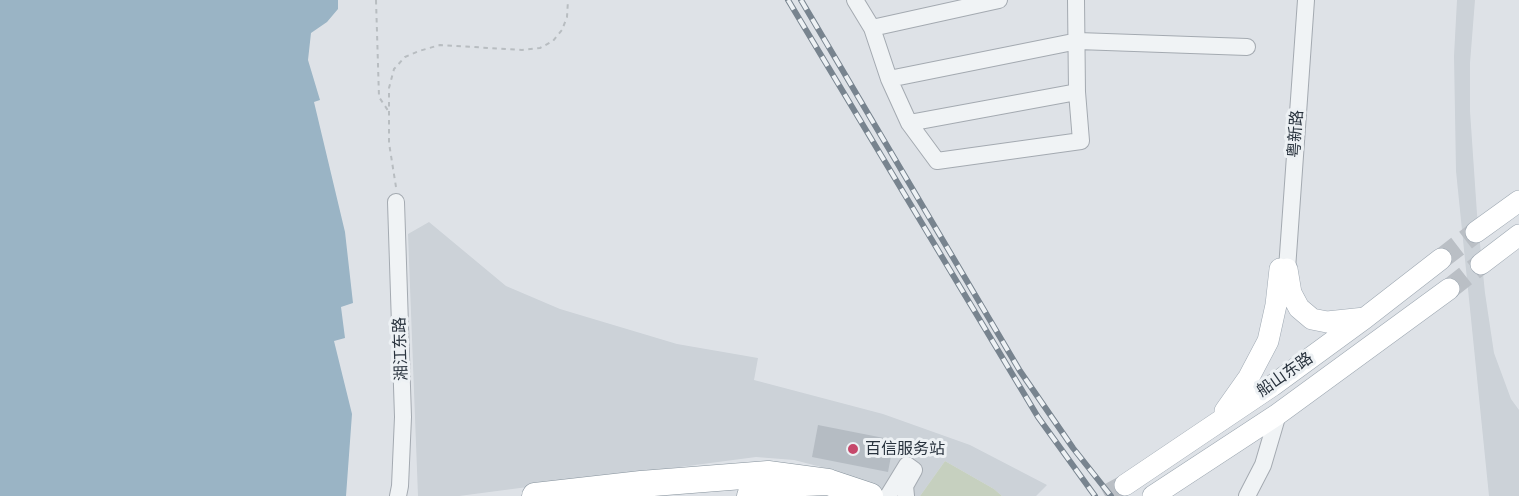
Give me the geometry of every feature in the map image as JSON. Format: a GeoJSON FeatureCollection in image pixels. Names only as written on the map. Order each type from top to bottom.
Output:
{"type":"FeatureCollection","features":[{"type":"Feature","properties":{"kind":"highway"},"geometry":{"type":"LineString","coordinates":[[535,496],[641,484],[768,474],[828,482],[870,496]]}},
{"type":"Feature","properties":{"kind":"highway"},"geometry":{"type":"LineString","coordinates":[[750,496],[781,484],[828,482]]}},
{"type":"Feature","properties":{"kind":"main road"},"geometry":{"type":"LineString","coordinates":[[1476,232],[1519,201]]}},
{"type":"Feature","properties":{"kind":"main road"},"geometry":{"type":"LineString","coordinates":[[1481,264],[1519,235]]}},
{"type":"Feature","properties":{"kind":"main road","name":"船山东路"},"geometry":{"type":"LineString","coordinates":[[1125,484],[1365,318],[1441,259]]}},
{"type":"Feature","properties":{"kind":"main road"},"geometry":{"type":"LineString","coordinates":[[1283,269],[1299,308],[1312,319],[1328,322],[1365,318]]}},
{"type":"Feature","properties":{"kind":"main road"},"geometry":{"type":"LineString","coordinates":[[1217,422],[1249,377],[1268,341],[1283,269]]}},
{"type":"Feature","properties":{"kind":"main road","name":"船山东路"},"geometry":{"type":"LineString","coordinates":[[1154,496],[1278,414],[1449,288]]}},
{"type":"Feature","properties":{"kind":"street"},"geometry":{"type":"LineString","coordinates":[[855,0],[872,28],[889,79],[909,123],[937,161],[1081,141],[1077,92],[1076,0]]}},
{"type":"Feature","properties":{"kind":"street"},"geometry":{"type":"LineString","coordinates":[[872,28],[999,0]]}},
{"type":"Feature","properties":{"kind":"street","name":"粤新路"},"geometry":{"type":"LineString","coordinates":[[1283,269],[1298,0]]}},
{"type":"Feature","properties":{"kind":"street","name":"粤新路"},"geometry":{"type":"LineString","coordinates":[[1283,269],[1306,0]]}},
{"type":"Feature","properties":{"kind":"street"},"geometry":{"type":"LineString","coordinates":[[889,79],[1076,41],[1247,47]]}},
{"type":"Feature","properties":{"kind":"street"},"geometry":{"type":"LineString","coordinates":[[909,123],[1077,92]]}},
{"type":"Feature","properties":{"kind":"street","name":"湘江东路"},"geometry":{"type":"LineString","coordinates":[[396,202],[403,417],[398,496]]}},
{"type":"Feature","properties":{"kind":"street"},"geometry":{"type":"LineString","coordinates":[[1247,496],[1263,465],[1278,414]]}},
{"type":"Feature","properties":{"kind":"street"},"geometry":{"type":"LineString","coordinates":[[888,496],[907,465],[914,470],[905,486],[906,496]]}},
{"type":"Feature","properties":{"kind":"path"},"geometry":{"type":"LineString","coordinates":[[376,0],[379,97],[389,112]]}},
{"type":"Feature","properties":{"kind":"path"},"geometry":{"type":"LineString","coordinates":[[396,202],[396,182],[389,143],[389,88],[394,69],[405,57],[440,45],[522,50],[540,48],[553,41],[562,30],[567,17],[568,0]]}},
{"type":"Feature","properties":{"kind":"shaded area"},"geometry":{"type":"Polygon","coordinates":[[[1457,0],[1475,0],[1470,63],[1470,111],[1477,214],[1494,353],[1511,399],[1519,410],[1519,496],[1489,496],[1456,171],[1454,56],[1457,0]]]}},
{"type":"Feature","properties":{"kind":"shaded area"},"geometry":{"type":"Polygon","coordinates":[[[429,222],[506,286],[560,309],[677,344],[758,358],[754,380],[883,414],[970,445],[1047,485],[1036,496],[1002,496],[945,461],[920,496],[883,496],[870,486],[837,471],[794,460],[756,457],[459,496],[418,496],[408,234],[429,222]]]}},
{"type":"Feature","properties":{"kind":"green space"},"geometry":{"type":"Polygon","coordinates":[[[945,461],[994,489],[1002,496],[920,496],[945,461]]]}},
{"type":"Feature","properties":{"kind":"water"},"geometry":{"type":"Polygon","coordinates":[[[0,0],[338,0],[338,9],[327,22],[311,33],[308,60],[320,100],[314,102],[345,232],[353,303],[341,307],[345,338],[334,341],[352,414],[346,496],[0,496],[0,0]]]}},
{"type":"Feature","properties":{"kind":"building","name":"百信服务站"},"geometry":{"type":"Polygon","coordinates":[[[818,425],[894,440],[888,472],[812,457],[818,425]]]}},
{"type":"Feature","properties":{"kind":"tunnel"},"geometry":{"type":"LineString","coordinates":[[1441,259],[1476,232]]}},
{"type":"Feature","properties":{"kind":"tunnel"},"geometry":{"type":"LineString","coordinates":[[1449,289],[1481,264]]}},
{"type":"Feature","properties":{"kind":"tunnel"},"geometry":{"type":"LineString","coordinates":[[1105,496],[1125,485]]}},
{"type":"Feature","properties":{"kind":"railway"},"geometry":{"type":"LineString","coordinates":[[788,0],[1038,417],[1095,496]]}},
{"type":"Feature","properties":{"kind":"railway"},"geometry":{"type":"LineString","coordinates":[[801,0],[1020,371],[1073,448],[1111,496]]}},
{"type":"Feature","properties":{"kind":"place","name":"百信服务站"},"geometry":{"type":"Point","coordinates":[853,449]}}]}
